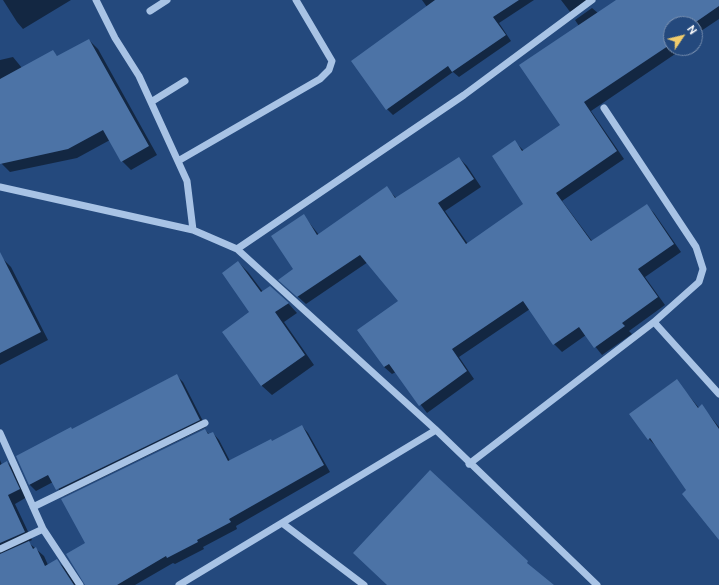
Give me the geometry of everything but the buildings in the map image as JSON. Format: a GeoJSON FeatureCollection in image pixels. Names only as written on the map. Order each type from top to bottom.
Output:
{"type":"FeatureCollection","features":[{"type":"Feature","properties":{"kind":"street"},"geometry":{"type":"LineString","coordinates":[[96,0],[116,38],[139,76],[187,181],[193,230]]}},
{"type":"Feature","properties":{"kind":"street"},"geometry":{"type":"LineString","coordinates":[[150,11],[167,0]]}},
{"type":"Feature","properties":{"kind":"street"},"geometry":{"type":"LineString","coordinates":[[178,161],[320,79],[329,70],[332,61],[296,0]]}},
{"type":"Feature","properties":{"kind":"street"},"geometry":{"type":"LineString","coordinates":[[237,249],[464,95],[592,0]]}},
{"type":"Feature","properties":{"kind":"street"},"geometry":{"type":"LineString","coordinates":[[151,102],[185,81]]}},
{"type":"Feature","properties":{"kind":"street"},"geometry":{"type":"LineString","coordinates":[[469,464],[654,322],[699,282],[703,269],[696,247],[604,108]]}},
{"type":"Feature","properties":{"kind":"street"},"geometry":{"type":"LineString","coordinates":[[0,187],[193,230],[237,249],[436,430],[469,464],[597,585]]}},
{"type":"Feature","properties":{"kind":"street"},"geometry":{"type":"LineString","coordinates":[[654,322],[719,394]]}},
{"type":"Feature","properties":{"kind":"street"},"geometry":{"type":"LineString","coordinates":[[34,506],[205,423]]}},
{"type":"Feature","properties":{"kind":"street"},"geometry":{"type":"LineString","coordinates":[[178,585],[436,430]]}},
{"type":"Feature","properties":{"kind":"street"},"geometry":{"type":"LineString","coordinates":[[0,433],[43,529],[80,585]]}},
{"type":"Feature","properties":{"kind":"street"},"geometry":{"type":"LineString","coordinates":[[282,522],[364,585]]}},
{"type":"Feature","properties":{"kind":"street"},"geometry":{"type":"LineString","coordinates":[[0,549],[43,529]]}}]}
